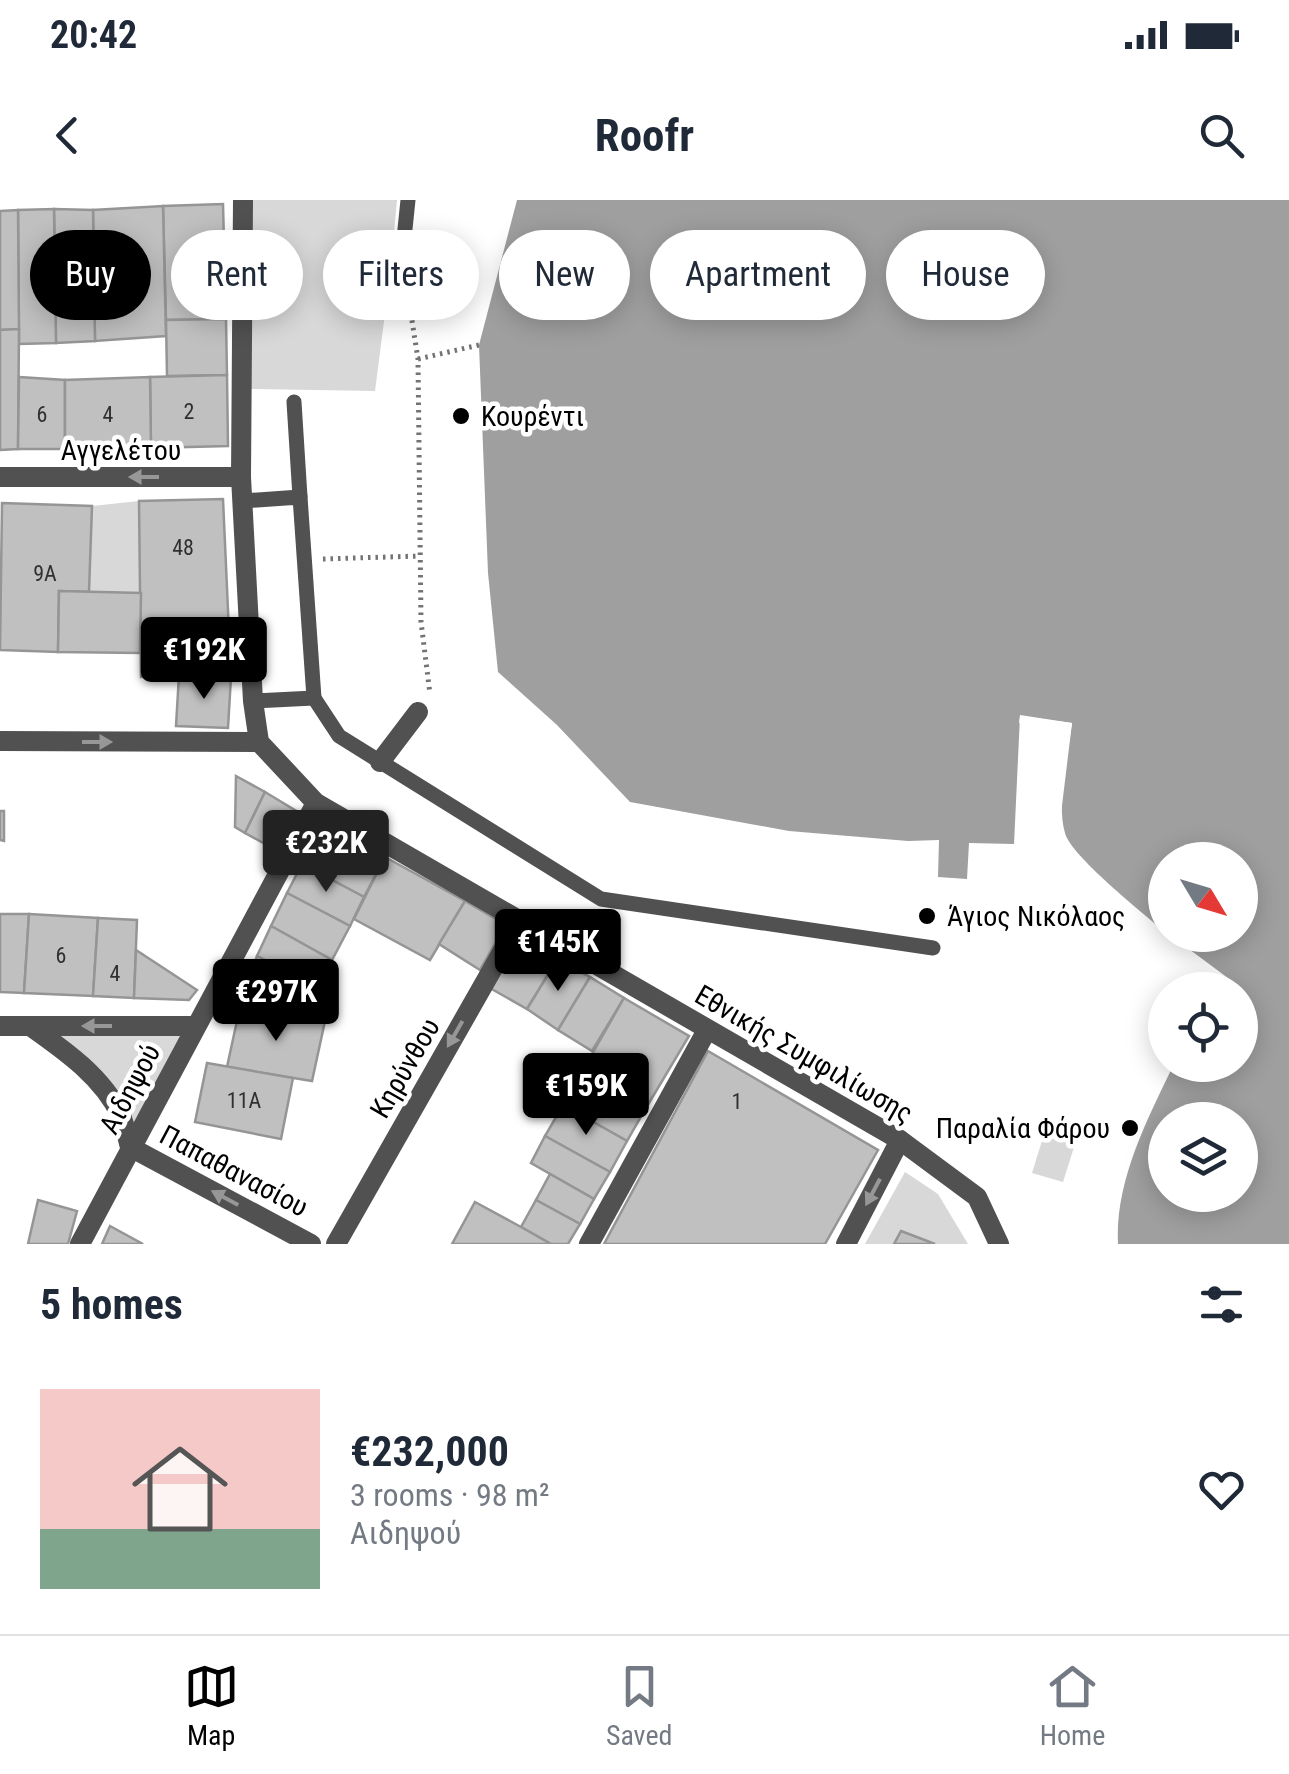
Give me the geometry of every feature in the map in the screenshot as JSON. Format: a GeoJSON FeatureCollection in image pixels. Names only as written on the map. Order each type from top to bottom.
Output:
{"type":"FeatureCollection","features":[{"type":"Feature","properties":{"kind":"street"},"geometry":{"type":"LineString","coordinates":[[0,742],[259,742],[241,477],[242,200]]}},
{"type":"Feature","properties":{"kind":"street","name":"Αγγελέτου"},"geometry":{"type":"LineString","coordinates":[[0,477],[241,477]]}},
{"type":"Feature","properties":{"kind":"street"},"geometry":{"type":"LineString","coordinates":[[380,762],[424,703]]}},
{"type":"Feature","properties":{"kind":"street","name":"Εθνικής Συμφιλίωσης"},"geometry":{"type":"LineString","coordinates":[[259,742],[316,803],[900,1140],[977,1197],[999,1244]]}},
{"type":"Feature","properties":{"kind":"street","name":"Αιδηψού"},"geometry":{"type":"LineString","coordinates":[[80,1244],[316,803]]}},
{"type":"Feature","properties":{"kind":"street","name":"Κηρύνθου"},"geometry":{"type":"LineString","coordinates":[[336,1244],[521,919]]}},
{"type":"Feature","properties":{"kind":"street"},"geometry":{"type":"LineString","coordinates":[[0,1026],[195,1026]]}},
{"type":"Feature","properties":{"kind":"street"},"geometry":{"type":"LineString","coordinates":[[30,1026],[69,1053],[101,1087],[121,1115],[130,1147]]}},
{"type":"Feature","properties":{"kind":"street"},"geometry":{"type":"LineString","coordinates":[[589,1244],[707,1030]]}},
{"type":"Feature","properties":{"kind":"street"},"geometry":{"type":"LineString","coordinates":[[846,1244],[900,1140]]}},
{"type":"Feature","properties":{"kind":"street","name":"Παπαθανασίου"},"geometry":{"type":"LineString","coordinates":[[130,1147],[311,1244]]}},
{"type":"Feature","properties":{"kind":"lane"},"geometry":{"type":"LineString","coordinates":[[405,230],[408,200]]}},
{"type":"Feature","properties":{"kind":"lane"},"geometry":{"type":"LineString","coordinates":[[294,402],[314,698],[339,736],[600,900],[933,948]]}},
{"type":"Feature","properties":{"kind":"lane"},"geometry":{"type":"LineString","coordinates":[[242,501],[300,498]]}},
{"type":"Feature","properties":{"kind":"lane"},"geometry":{"type":"LineString","coordinates":[[254,700],[314,698]]}},
{"type":"Feature","properties":{"kind":"path"},"geometry":{"type":"LineString","coordinates":[[412,320],[418,359],[424,703]]}},
{"type":"Feature","properties":{"kind":"path"},"geometry":{"type":"LineString","coordinates":[[418,359],[480,345]]}},
{"type":"Feature","properties":{"kind":"path"},"geometry":{"type":"LineString","coordinates":[[304,560],[420,556]]}},
{"type":"Feature","properties":{"kind":"shaded area"},"geometry":{"type":"Polygon","coordinates":[[[251,200],[397,200],[394,230],[323,230],[323,320],[384,320],[375,391],[249,389],[250,320],[303,320],[303,230],[251,230],[251,200]]]}},
{"type":"Feature","properties":{"kind":"shaded area"},"geometry":{"type":"Polygon","coordinates":[[[517,200],[1289,200],[1289,1244],[1118,1244],[1121,1199],[1148,1120],[1148,1212],[1258,1212],[1258,1102],[1157,1102],[1166,1082],[1258,1082],[1258,972],[1220,972],[1193,952],[1258,952],[1258,842],[1148,842],[1148,918],[1093,869],[1065,833],[1062,793],[1072,723],[1020,716],[1014,844],[969,843],[967,879],[938,877],[939,840],[789,831],[630,802],[557,725],[498,672],[488,573],[479,345],[499,269],[499,320],[630,320],[630,230],[509,230],[517,200]]]}},
{"type":"Feature","properties":{"kind":"shaded area"},"geometry":{"type":"Polygon","coordinates":[[[139,501],[141,593],[89,592],[92,506],[139,501]]]}},
{"type":"Feature","properties":{"kind":"shaded area"},"geometry":{"type":"Polygon","coordinates":[[[30,1026],[195,1026],[130,1147],[121,1115],[30,1026]]]}},
{"type":"Feature","properties":{"kind":"shaded area"},"geometry":{"type":"Polygon","coordinates":[[[1045,1131],[1076,1141],[1063,1182],[1032,1173],[1045,1131]]]}},
{"type":"Feature","properties":{"kind":"shaded area"},"geometry":{"type":"Polygon","coordinates":[[[905,1172],[938,1194],[968,1244],[935,1244],[901,1231],[894,1244],[865,1244],[905,1172]]]}},
{"type":"Feature","properties":{"kind":"pier"},"geometry":{"type":"Polygon","coordinates":[[[1020,715],[1072,723],[1061,814],[1056,814],[1067,727],[1019,723],[1020,715]]]}},
{"type":"Feature","properties":{"kind":"building"},"geometry":{"type":"Polygon","coordinates":[[[223,204],[224,230],[171,230],[171,320],[166,320],[163,206],[223,204]]]}},
{"type":"Feature","properties":{"kind":"building"},"geometry":{"type":"Polygon","coordinates":[[[163,206],[166,336],[95,341],[95,320],[151,320],[151,230],[93,230],[93,210],[163,206]]]}},
{"type":"Feature","properties":{"kind":"building"},"geometry":{"type":"Polygon","coordinates":[[[54,209],[93,210],[93,230],[54,230],[54,209]]]}},
{"type":"Feature","properties":{"kind":"building"},"geometry":{"type":"Polygon","coordinates":[[[54,209],[54,230],[30,230],[30,320],[56,320],[56,343],[19,344],[18,210],[54,209]]]}},
{"type":"Feature","properties":{"kind":"building"},"geometry":{"type":"Polygon","coordinates":[[[18,210],[19,329],[0,330],[0,211],[18,210]]]}},
{"type":"Feature","properties":{"kind":"building"},"geometry":{"type":"Polygon","coordinates":[[[56,320],[95,320],[95,341],[56,343],[56,320]]]}},
{"type":"Feature","properties":{"kind":"building"},"geometry":{"type":"Polygon","coordinates":[[[166,320],[226,320],[227,375],[167,376],[166,320]]]}},
{"type":"Feature","properties":{"kind":"building"},"geometry":{"type":"Polygon","coordinates":[[[19,329],[18,449],[0,450],[0,330],[19,329]]]}},
{"type":"Feature","properties":{"kind":"building"},"geometry":{"type":"Polygon","coordinates":[[[227,375],[228,446],[151,448],[150,377],[227,375]]]}},
{"type":"Feature","properties":{"kind":"building"},"geometry":{"type":"Polygon","coordinates":[[[19,377],[65,380],[65,449],[18,449],[19,377]]]}},
{"type":"Feature","properties":{"kind":"building"},"geometry":{"type":"Polygon","coordinates":[[[150,377],[151,448],[65,449],[65,380],[150,377]]]}},
{"type":"Feature","properties":{"kind":"building"},"geometry":{"type":"Polygon","coordinates":[[[223,499],[231,677],[141,677],[139,501],[223,499]]]}},
{"type":"Feature","properties":{"kind":"building"},"geometry":{"type":"Polygon","coordinates":[[[2,503],[92,506],[89,592],[59,591],[58,652],[0,650],[2,503]]]}},
{"type":"Feature","properties":{"kind":"building"},"geometry":{"type":"Polygon","coordinates":[[[59,591],[141,593],[140,653],[58,652],[59,591]]]}},
{"type":"Feature","properties":{"kind":"building"},"geometry":{"type":"Polygon","coordinates":[[[179,675],[231,677],[228,728],[176,726],[179,675]]]}},
{"type":"Feature","properties":{"kind":"building"},"geometry":{"type":"Polygon","coordinates":[[[236,776],[265,792],[245,833],[235,827],[236,776]]]}},
{"type":"Feature","properties":{"kind":"building"},"geometry":{"type":"Polygon","coordinates":[[[265,792],[298,812],[276,850],[245,833],[265,792]]]}},
{"type":"Feature","properties":{"kind":"building"},"geometry":{"type":"Polygon","coordinates":[[[0,811],[4,811],[4,841],[0,840],[0,811]]]}},
{"type":"Feature","properties":{"kind":"building"},"geometry":{"type":"Polygon","coordinates":[[[322,825],[385,857],[364,897],[302,864],[322,825]]]}},
{"type":"Feature","properties":{"kind":"building"},"geometry":{"type":"Polygon","coordinates":[[[385,857],[465,901],[430,960],[354,919],[385,857]]]}},
{"type":"Feature","properties":{"kind":"building"},"geometry":{"type":"Polygon","coordinates":[[[302,864],[364,897],[350,926],[287,893],[302,864]]]}},
{"type":"Feature","properties":{"kind":"building"},"geometry":{"type":"Polygon","coordinates":[[[287,893],[350,926],[332,960],[271,926],[287,893]]]}},
{"type":"Feature","properties":{"kind":"building"},"geometry":{"type":"Polygon","coordinates":[[[465,901],[506,925],[480,970],[439,944],[465,901]]]}},
{"type":"Feature","properties":{"kind":"building"},"geometry":{"type":"Polygon","coordinates":[[[0,914],[29,914],[24,993],[0,992],[0,914]]]}},
{"type":"Feature","properties":{"kind":"building"},"geometry":{"type":"Polygon","coordinates":[[[29,914],[98,918],[93,996],[24,993],[29,914]]]}},
{"type":"Feature","properties":{"kind":"building"},"geometry":{"type":"Polygon","coordinates":[[[98,918],[137,920],[134,998],[93,996],[98,918]]]}},
{"type":"Feature","properties":{"kind":"building"},"geometry":{"type":"Polygon","coordinates":[[[271,926],[332,960],[318,987],[257,956],[271,926]]]}},
{"type":"Feature","properties":{"kind":"building"},"geometry":{"type":"Polygon","coordinates":[[[521,937],[557,960],[527,1009],[490,988],[521,937]]]}},
{"type":"Feature","properties":{"kind":"building"},"geometry":{"type":"Polygon","coordinates":[[[136,950],[197,990],[189,1000],[134,998],[136,950]]]}},
{"type":"Feature","properties":{"kind":"building"},"geometry":{"type":"Polygon","coordinates":[[[257,956],[318,987],[325,1021],[240,1007],[257,956]]]}},
{"type":"Feature","properties":{"kind":"building"},"geometry":{"type":"Polygon","coordinates":[[[557,960],[590,977],[558,1030],[527,1009],[557,960]]]}},
{"type":"Feature","properties":{"kind":"building"},"geometry":{"type":"Polygon","coordinates":[[[590,977],[624,998],[592,1051],[558,1030],[590,977]]]}},
{"type":"Feature","properties":{"kind":"building"},"geometry":{"type":"Polygon","coordinates":[[[624,998],[689,1036],[643,1113],[579,1077],[624,998]]]}},
{"type":"Feature","properties":{"kind":"building"},"geometry":{"type":"Polygon","coordinates":[[[240,1007],[325,1021],[312,1081],[227,1067],[240,1007]]]}},
{"type":"Feature","properties":{"kind":"building"},"geometry":{"type":"Polygon","coordinates":[[[708,1051],[878,1150],[825,1244],[604,1244],[708,1051]]]}},
{"type":"Feature","properties":{"kind":"building"},"geometry":{"type":"Polygon","coordinates":[[[207,1063],[293,1078],[281,1139],[195,1122],[207,1063]]]}},
{"type":"Feature","properties":{"kind":"building"},"geometry":{"type":"Polygon","coordinates":[[[579,1077],[643,1113],[627,1141],[563,1105],[579,1077]]]}},
{"type":"Feature","properties":{"kind":"building"},"geometry":{"type":"Polygon","coordinates":[[[563,1105],[627,1141],[610,1172],[545,1136],[563,1105]]]}},
{"type":"Feature","properties":{"kind":"building"},"geometry":{"type":"Polygon","coordinates":[[[545,1136],[610,1172],[594,1199],[531,1163],[545,1136]]]}},
{"type":"Feature","properties":{"kind":"building"},"geometry":{"type":"Polygon","coordinates":[[[550,1174],[594,1199],[580,1224],[536,1200],[550,1174]]]}},
{"type":"Feature","properties":{"kind":"building"},"geometry":{"type":"Polygon","coordinates":[[[38,1200],[77,1211],[68,1244],[28,1244],[38,1200]]]}},
{"type":"Feature","properties":{"kind":"building"},"geometry":{"type":"Polygon","coordinates":[[[536,1200],[580,1224],[568,1244],[551,1244],[521,1227],[536,1200]]]}},
{"type":"Feature","properties":{"kind":"building"},"geometry":{"type":"Polygon","coordinates":[[[475,1202],[521,1227],[551,1244],[452,1244],[475,1202]]]}},
{"type":"Feature","properties":{"kind":"building"},"geometry":{"type":"Polygon","coordinates":[[[110,1226],[143,1244],[102,1244],[110,1226]]]}},
{"type":"Feature","properties":{"kind":"building"},"geometry":{"type":"Polygon","coordinates":[[[901,1231],[935,1244],[894,1244],[901,1231]]]}},
{"type":"Feature","properties":{"kind":"place","name":"Κουρέντι"},"geometry":{"type":"Point","coordinates":[461,416]}},
{"type":"Feature","properties":{"kind":"place","name":"Άγιος Νικόλαος"},"geometry":{"type":"Point","coordinates":[927,916]}},
{"type":"Feature","properties":{"kind":"place","name":"Παραλία Φάρου"},"geometry":{"type":"Point","coordinates":[1130,1128]}}]}
